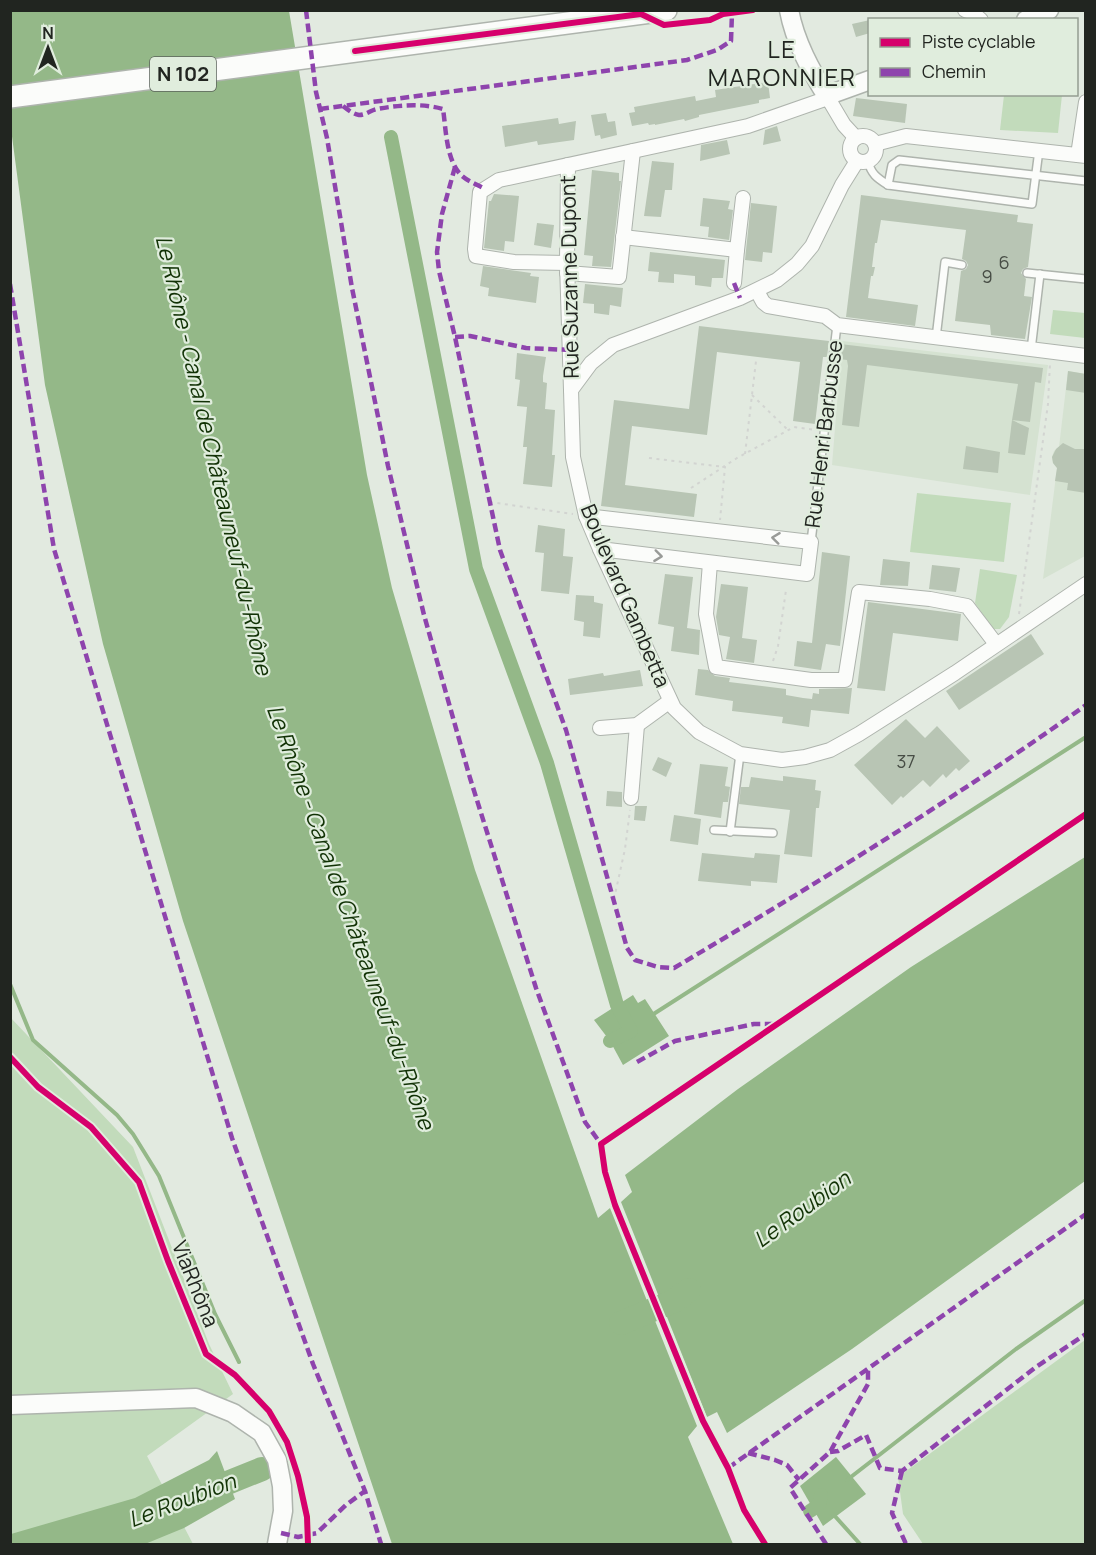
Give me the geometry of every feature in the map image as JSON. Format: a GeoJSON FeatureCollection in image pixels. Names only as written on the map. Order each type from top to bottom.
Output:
{"type":"FeatureCollection","features":[{"type":"Feature","properties":{"kind":"main road","name":"N 102"},"geometry":{"type":"LineString","coordinates":[[10,97],[666,10]]}},
{"type":"Feature","properties":{"kind":"street"},"geometry":{"type":"LineString","coordinates":[[965,10],[979,18]]}},
{"type":"Feature","properties":{"kind":"street"},"geometry":{"type":"LineString","coordinates":[[1031,18],[1049,10]]}},
{"type":"Feature","properties":{"kind":"street"},"geometry":{"type":"LineString","coordinates":[[790,13],[802,50],[815,78],[844,125],[856,138]]}},
{"type":"Feature","properties":{"kind":"street"},"geometry":{"type":"LineString","coordinates":[[633,151],[619,277],[476,256],[480,192],[499,180],[748,126],[828,98],[834,93],[868,81]]}},
{"type":"Feature","properties":{"kind":"street"},"geometry":{"type":"LineString","coordinates":[[875,144],[906,136],[1082,155],[1086,102]]}},
{"type":"Feature","properties":{"kind":"street"},"geometry":{"type":"LineString","coordinates":[[571,390],[591,363],[613,345],[757,291],[777,280],[806,255],[842,185],[863,161],[875,154],[875,144],[865,136],[856,138],[850,148],[852,156],[863,161]]}},
{"type":"Feature","properties":{"kind":"street","name":"Rue Suzanne Dupont"},"geometry":{"type":"LineString","coordinates":[[568,165],[567,268],[571,390]]}},
{"type":"Feature","properties":{"kind":"street"},"geometry":{"type":"LineString","coordinates":[[734,283],[743,198]]}},
{"type":"Feature","properties":{"kind":"street"},"geometry":{"type":"LineString","coordinates":[[623,237],[737,250]]}},
{"type":"Feature","properties":{"kind":"street"},"geometry":{"type":"LineString","coordinates":[[757,291],[768,306],[825,316],[837,325],[1086,356]]}},
{"type":"Feature","properties":{"kind":"street","name":"Boulevard Gambetta"},"geometry":{"type":"LineString","coordinates":[[571,390],[573,457],[586,516],[670,701],[674,708],[699,732],[740,754],[782,760],[830,750],[938,684],[1025,623],[1086,584]]}},
{"type":"Feature","properties":{"kind":"street"},"geometry":{"type":"LineString","coordinates":[[586,516],[811,542],[807,574],[600,549]]}},
{"type":"Feature","properties":{"kind":"street"},"geometry":{"type":"LineString","coordinates":[[710,563],[706,614],[716,667],[771,676],[811,680],[845,680],[859,592],[930,599],[967,606],[996,644]]}},
{"type":"Feature","properties":{"kind":"street"},"geometry":{"type":"LineString","coordinates":[[600,728],[637,725],[670,701]]}},
{"type":"Feature","properties":{"kind":"street"},"geometry":{"type":"LineString","coordinates":[[631,798],[637,725]]}},
{"type":"Feature","properties":{"kind":"street"},"geometry":{"type":"LineString","coordinates":[[10,1405],[196,1398],[233,1413],[262,1433],[277,1460],[284,1511],[277,1545]]}},
{"type":"Feature","properties":{"kind":"lane"},"geometry":{"type":"LineString","coordinates":[[863,161],[874,176],[888,185],[1032,204],[1039,150]]}},
{"type":"Feature","properties":{"kind":"lane"},"geometry":{"type":"LineString","coordinates":[[888,185],[892,165],[899,160],[1086,180]]}},
{"type":"Feature","properties":{"kind":"lane"},"geometry":{"type":"LineString","coordinates":[[936,339],[945,262],[962,265]]}},
{"type":"Feature","properties":{"kind":"lane"},"geometry":{"type":"LineString","coordinates":[[1027,273],[1086,279]]}},
{"type":"Feature","properties":{"kind":"lane"},"geometry":{"type":"LineString","coordinates":[[1031,350],[1040,274]]}},
{"type":"Feature","properties":{"kind":"lane","name":"Rue Henri Barbusse"},"geometry":{"type":"LineString","coordinates":[[811,542],[837,325]]}},
{"type":"Feature","properties":{"kind":"lane"},"geometry":{"type":"LineString","coordinates":[[730,832],[740,754]]}},
{"type":"Feature","properties":{"kind":"lane"},"geometry":{"type":"LineString","coordinates":[[714,830],[773,833]]}},
{"type":"Feature","properties":{"kind":"path"},"geometry":{"type":"LineString","coordinates":[[1025,623],[1018,614],[1048,404],[1050,352]]}},
{"type":"Feature","properties":{"kind":"path"},"geometry":{"type":"LineString","coordinates":[[744,454],[756,361]]}},
{"type":"Feature","properties":{"kind":"path"},"geometry":{"type":"LineString","coordinates":[[752,395],[788,430]]}},
{"type":"Feature","properties":{"kind":"path"},"geometry":{"type":"LineString","coordinates":[[692,488],[744,454],[794,427],[823,430]]}},
{"type":"Feature","properties":{"kind":"path"},"geometry":{"type":"LineString","coordinates":[[649,458],[725,467]]}},
{"type":"Feature","properties":{"kind":"path"},"geometry":{"type":"LineString","coordinates":[[718,531],[725,467]]}},
{"type":"Feature","properties":{"kind":"path"},"geometry":{"type":"LineString","coordinates":[[490,502],[586,516]]}},
{"type":"Feature","properties":{"kind":"path"},"geometry":{"type":"LineString","coordinates":[[771,676],[786,590]]}},
{"type":"Feature","properties":{"kind":"path"},"geometry":{"type":"LineString","coordinates":[[614,899],[626,849],[631,798]]}},
{"type":"Feature","properties":{"kind":"shaded area"},"geometry":{"type":"Polygon","coordinates":[[[1004,96],[1062,96],[1058,133],[1000,130],[1004,96]]]}},
{"type":"Feature","properties":{"kind":"shaded area"},"geometry":{"type":"Polygon","coordinates":[[[1053,310],[1085,313],[1085,338],[1050,334],[1053,310]]]}},
{"type":"Feature","properties":{"kind":"shaded area"},"geometry":{"type":"Polygon","coordinates":[[[842,341],[1048,365],[1030,495],[832,465],[842,341]]]}},
{"type":"Feature","properties":{"kind":"shaded area"},"geometry":{"type":"Polygon","coordinates":[[[1068,371],[1085,374],[1085,556],[1043,579],[1057,468],[1052,457],[1054,451],[1059,447],[1068,371]]]}},
{"type":"Feature","properties":{"kind":"shaded area"},"geometry":{"type":"Polygon","coordinates":[[[917,493],[1011,503],[1004,562],[910,552],[917,493]]]}},
{"type":"Feature","properties":{"kind":"shaded area"},"geometry":{"type":"Polygon","coordinates":[[[980,569],[1017,575],[1009,617],[1000,629],[993,629],[975,603],[980,569]]]}},
{"type":"Feature","properties":{"kind":"shaded area"},"geometry":{"type":"Polygon","coordinates":[[[10,1017],[133,1147],[209,1344],[233,1394],[147,1456],[193,1544],[11,1544],[10,1017]]]}},
{"type":"Feature","properties":{"kind":"shaded area"},"geometry":{"type":"Polygon","coordinates":[[[1085,1340],[1085,1544],[923,1544],[903,1514],[898,1477],[1085,1340]]]}},
{"type":"Feature","properties":{"kind":"water","name":"Le Rhône - Canal de Châteauneuf-du-Rhône"},"geometry":{"type":"Polygon","coordinates":[[[10,11],[289,11],[367,475],[392,588],[475,870],[598,1218],[610,1208],[697,1426],[688,1437],[733,1544],[392,1544],[183,921],[103,644],[45,385],[11,129],[10,11]]]}},
{"type":"Feature","properties":{"kind":"water"},"geometry":{"type":"Polygon","coordinates":[[[1085,857],[1085,1181],[852,1349],[727,1433],[717,1412],[707,1417],[621,1202],[632,1192],[625,1175],[738,1089],[911,967],[1085,857]]]}},
{"type":"Feature","properties":{"kind":"water"},"geometry":{"type":"Polygon","coordinates":[[[633,995],[638,1003],[645,999],[669,1036],[623,1065],[610,1041],[594,1020],[633,995]]]}},
{"type":"Feature","properties":{"kind":"water"},"geometry":{"type":"Polygon","coordinates":[[[217,1451],[235,1499],[184,1528],[145,1544],[11,1544],[11,1534],[135,1498],[209,1460],[217,1451]]]}},
{"type":"Feature","properties":{"kind":"water"},"geometry":{"type":"Polygon","coordinates":[[[836,1457],[866,1494],[823,1526],[800,1486],[836,1457]]]}},
{"type":"Feature","properties":{"kind":"building"},"geometry":{"type":"Polygon","coordinates":[[[868,20],[868,34],[856,37],[852,24],[868,20]]]}},
{"type":"Feature","properties":{"kind":"building"},"geometry":{"type":"Polygon","coordinates":[[[768,82],[770,98],[759,100],[759,103],[699,115],[699,117],[685,121],[684,119],[655,125],[648,123],[632,126],[629,113],[635,112],[634,107],[695,96],[696,101],[716,97],[715,90],[768,82]]]}},
{"type":"Feature","properties":{"kind":"building"},"geometry":{"type":"Polygon","coordinates":[[[856,98],[907,104],[905,123],[853,116],[856,98]]]}},
{"type":"Feature","properties":{"kind":"building"},"geometry":{"type":"Polygon","coordinates":[[[606,113],[608,122],[615,121],[617,135],[601,139],[600,135],[595,136],[591,115],[606,113]]]}},
{"type":"Feature","properties":{"kind":"building"},"geometry":{"type":"Polygon","coordinates":[[[558,118],[559,124],[576,121],[574,140],[538,145],[537,141],[505,147],[502,126],[558,118]]]}},
{"type":"Feature","properties":{"kind":"building"},"geometry":{"type":"Polygon","coordinates":[[[777,126],[781,141],[763,145],[765,130],[777,126]]]}},
{"type":"Feature","properties":{"kind":"building"},"geometry":{"type":"Polygon","coordinates":[[[727,140],[730,154],[700,161],[701,145],[727,140]]]}},
{"type":"Feature","properties":{"kind":"building"},"geometry":{"type":"Polygon","coordinates":[[[652,161],[674,163],[672,190],[665,190],[661,217],[644,216],[652,161]]]}},
{"type":"Feature","properties":{"kind":"building"},"geometry":{"type":"Polygon","coordinates":[[[592,170],[619,173],[619,181],[621,181],[611,267],[592,266],[593,256],[584,255],[592,170]]]}},
{"type":"Feature","properties":{"kind":"building"},"geometry":{"type":"Polygon","coordinates":[[[494,194],[519,196],[514,242],[505,241],[504,251],[484,248],[489,201],[494,194]]]}},
{"type":"Feature","properties":{"kind":"building"},"geometry":{"type":"Polygon","coordinates":[[[861,195],[1018,215],[1017,222],[1033,224],[1028,267],[1021,273],[1026,279],[1024,296],[1032,297],[1025,339],[991,335],[990,325],[955,321],[961,271],[968,265],[962,259],[966,230],[881,220],[877,243],[875,243],[872,267],[875,267],[873,276],[871,276],[868,298],[918,305],[915,326],[846,317],[861,195]]]}},
{"type":"Feature","properties":{"kind":"building"},"geometry":{"type":"Polygon","coordinates":[[[703,198],[730,201],[728,209],[733,210],[729,240],[708,237],[709,227],[700,226],[703,198]]]}},
{"type":"Feature","properties":{"kind":"building"},"geometry":{"type":"Polygon","coordinates":[[[751,203],[777,206],[772,253],[763,252],[762,262],[745,260],[751,203]]]}},
{"type":"Feature","properties":{"kind":"building"},"geometry":{"type":"Polygon","coordinates":[[[537,223],[554,225],[551,248],[534,245],[537,223]]]}},
{"type":"Feature","properties":{"kind":"building"},"geometry":{"type":"Polygon","coordinates":[[[650,252],[725,260],[723,278],[712,278],[711,287],[695,285],[695,276],[674,274],[674,283],[658,282],[659,272],[648,271],[650,252]]]}},
{"type":"Feature","properties":{"kind":"building"},"geometry":{"type":"Polygon","coordinates":[[[483,266],[531,273],[530,276],[539,277],[536,303],[488,296],[489,288],[480,286],[483,266]]]}},
{"type":"Feature","properties":{"kind":"building"},"geometry":{"type":"Polygon","coordinates":[[[585,284],[623,288],[621,307],[610,305],[609,315],[594,313],[594,304],[583,303],[585,284]]]}},
{"type":"Feature","properties":{"kind":"building"},"geometry":{"type":"Polygon","coordinates":[[[699,326],[829,341],[827,357],[823,357],[815,424],[793,421],[800,362],[717,352],[707,435],[632,426],[625,485],[697,494],[694,517],[601,506],[614,400],[689,409],[699,326]]]}},
{"type":"Feature","properties":{"kind":"building"},"geometry":{"type":"Polygon","coordinates":[[[840,344],[1043,368],[1041,383],[1035,382],[1030,422],[1012,420],[1018,384],[867,365],[859,427],[842,425],[848,366],[847,360],[839,359],[840,344]]]}},
{"type":"Feature","properties":{"kind":"building"},"geometry":{"type":"Polygon","coordinates":[[[517,353],[546,357],[543,376],[543,382],[547,383],[545,409],[555,410],[552,487],[523,484],[527,447],[523,447],[527,407],[517,406],[520,380],[515,379],[517,353]]]}},
{"type":"Feature","properties":{"kind":"building"},"geometry":{"type":"Polygon","coordinates":[[[1068,371],[1086,374],[1086,393],[1066,390],[1068,371]]]}},
{"type":"Feature","properties":{"kind":"building"},"geometry":{"type":"Polygon","coordinates":[[[1012,420],[1029,428],[1025,455],[1008,453],[1012,420]]]}},
{"type":"Feature","properties":{"kind":"building"},"geometry":{"type":"Polygon","coordinates":[[[1063,443],[1075,449],[1086,449],[1086,493],[1067,490],[1068,483],[1055,481],[1057,468],[1052,457],[1063,443]]]}},
{"type":"Feature","properties":{"kind":"building"},"geometry":{"type":"Polygon","coordinates":[[[966,446],[1000,452],[998,473],[963,469],[966,446]]]}},
{"type":"Feature","properties":{"kind":"building"},"geometry":{"type":"Polygon","coordinates":[[[538,525],[565,529],[563,556],[573,557],[569,594],[541,591],[544,553],[535,552],[538,525]]]}},
{"type":"Feature","properties":{"kind":"building"},"geometry":{"type":"Polygon","coordinates":[[[822,552],[850,556],[840,646],[826,644],[821,670],[794,666],[797,641],[812,643],[822,552]]]}},
{"type":"Feature","properties":{"kind":"building"},"geometry":{"type":"Polygon","coordinates":[[[883,559],[910,562],[908,586],[880,585],[883,559]]]}},
{"type":"Feature","properties":{"kind":"building"},"geometry":{"type":"Polygon","coordinates":[[[932,565],[960,568],[956,592],[929,589],[932,565]]]}},
{"type":"Feature","properties":{"kind":"building"},"geometry":{"type":"Polygon","coordinates":[[[665,574],[693,577],[687,628],[700,630],[699,655],[671,651],[674,627],[658,624],[665,574]]]}},
{"type":"Feature","properties":{"kind":"building"},"geometry":{"type":"Polygon","coordinates":[[[721,584],[748,587],[742,638],[757,640],[754,663],[726,659],[730,637],[719,635],[716,617],[721,584]]]}},
{"type":"Feature","properties":{"kind":"building"},"geometry":{"type":"Polygon","coordinates":[[[576,595],[594,596],[594,602],[603,604],[600,638],[583,636],[584,622],[574,620],[576,595]]]}},
{"type":"Feature","properties":{"kind":"building"},"geometry":{"type":"Polygon","coordinates":[[[868,602],[961,614],[958,641],[893,633],[885,691],[857,688],[868,602]]]}},
{"type":"Feature","properties":{"kind":"building"},"geometry":{"type":"Polygon","coordinates":[[[1031,634],[1044,654],[959,710],[946,691],[1031,634]]]}},
{"type":"Feature","properties":{"kind":"building"},"geometry":{"type":"Polygon","coordinates":[[[698,669],[708,670],[715,676],[730,678],[729,682],[786,689],[786,695],[803,698],[812,699],[813,693],[819,694],[819,689],[852,688],[849,714],[811,710],[809,727],[782,723],[783,717],[732,711],[733,701],[695,695],[698,669]]]}},
{"type":"Feature","properties":{"kind":"building"},"geometry":{"type":"Polygon","coordinates":[[[640,670],[643,686],[570,695],[568,679],[640,670]]]}},
{"type":"Feature","properties":{"kind":"building"},"geometry":{"type":"Polygon","coordinates":[[[906,719],[925,738],[937,726],[970,761],[959,771],[956,768],[946,778],[943,774],[930,787],[923,780],[892,805],[854,765],[906,719]]]}},
{"type":"Feature","properties":{"kind":"building"},"geometry":{"type":"Polygon","coordinates":[[[658,757],[672,763],[666,777],[652,770],[658,757]]]}},
{"type":"Feature","properties":{"kind":"building"},"geometry":{"type":"Polygon","coordinates":[[[700,764],[728,767],[725,786],[730,787],[728,802],[723,802],[721,818],[694,814],[700,764]]]}},
{"type":"Feature","properties":{"kind":"building"},"geometry":{"type":"Polygon","coordinates":[[[783,776],[816,780],[815,790],[821,791],[819,808],[816,808],[812,857],[784,854],[790,810],[739,804],[741,787],[749,787],[751,777],[783,781],[783,776]]]}},
{"type":"Feature","properties":{"kind":"building"},"geometry":{"type":"Polygon","coordinates":[[[607,791],[622,792],[622,807],[606,806],[607,791]]]}},
{"type":"Feature","properties":{"kind":"building"},"geometry":{"type":"Polygon","coordinates":[[[635,806],[647,806],[645,821],[634,820],[635,806]]]}},
{"type":"Feature","properties":{"kind":"building"},"geometry":{"type":"Polygon","coordinates":[[[674,815],[701,819],[698,845],[670,841],[674,815]]]}},
{"type":"Feature","properties":{"kind":"building"},"geometry":{"type":"Polygon","coordinates":[[[702,853],[754,858],[755,853],[780,855],[777,883],[751,881],[751,886],[698,881],[702,853]]]}},
{"type":"Feature","properties":{"kind":"waterway"},"geometry":{"type":"LineString","coordinates":[[391,137],[476,569],[547,763],[617,1005],[631,1031],[610,1041]]}},
{"type":"Feature","properties":{"kind":"waterway"},"geometry":{"type":"LineString","coordinates":[[652,1015],[1086,737]]}},
{"type":"Feature","properties":{"kind":"waterway"},"geometry":{"type":"LineString","coordinates":[[10,984],[33,1040],[117,1115],[133,1134],[159,1176],[215,1314],[239,1362]]}},
{"type":"Feature","properties":{"kind":"waterway","name":"Le Roubion"},"geometry":{"type":"LineString","coordinates":[[621,1323],[674,1301],[689,1290]]}},
{"type":"Feature","properties":{"kind":"waterway"},"geometry":{"type":"LineString","coordinates":[[847,1480],[1016,1349],[1086,1300]]}},
{"type":"Feature","properties":{"kind":"waterway","name":"Le Roubion"},"geometry":{"type":"LineString","coordinates":[[200,1494],[262,1469]]}},
{"type":"Feature","properties":{"kind":"waterway"},"geometry":{"type":"LineString","coordinates":[[810,1511],[819,1505],[821,1495]]}},
{"type":"Feature","properties":{"kind":"waterway"},"geometry":{"type":"LineString","coordinates":[[833,1514],[860,1544]]}},
{"type":"Feature","properties":{"kind":"marked path"},"geometry":{"type":"LineString","coordinates":[[306,10],[316,92],[327,138],[352,288],[388,466],[424,615],[470,778],[536,988],[585,1122],[601,1144]]}},
{"type":"Feature","properties":{"kind":"marked path"},"geometry":{"type":"LineString","coordinates":[[320,109],[687,60],[717,50],[731,41],[732,13]]}},
{"type":"Feature","properties":{"kind":"marked path"},"geometry":{"type":"LineString","coordinates":[[343,106],[359,115],[377,109],[402,106],[419,105],[443,109],[447,143],[455,167],[466,179],[485,189]]}},
{"type":"Feature","properties":{"kind":"marked path"},"geometry":{"type":"LineString","coordinates":[[455,167],[442,214],[437,252],[439,271],[500,550],[566,730],[627,948],[635,960],[658,967],[674,968],[883,841],[1086,705]]}},
{"type":"Feature","properties":{"kind":"marked path"},"geometry":{"type":"LineString","coordinates":[[734,283],[740,298]]}},
{"type":"Feature","properties":{"kind":"marked path"},"geometry":{"type":"LineString","coordinates":[[10,284],[54,549],[232,1138],[313,1364],[365,1491],[381,1544]]}},
{"type":"Feature","properties":{"kind":"marked path"},"geometry":{"type":"LineString","coordinates":[[455,337],[470,336],[526,348],[570,350]]}},
{"type":"Feature","properties":{"kind":"marked path"},"geometry":{"type":"LineString","coordinates":[[637,1062],[675,1041],[754,1024],[775,1024]]}},
{"type":"Feature","properties":{"kind":"marked path"},"geometry":{"type":"LineString","coordinates":[[728,1468],[1086,1214]]}},
{"type":"Feature","properties":{"kind":"marked path"},"geometry":{"type":"LineString","coordinates":[[830,1452],[838,1451],[866,1435],[880,1468],[902,1471],[1036,1367],[1086,1334]]}},
{"type":"Feature","properties":{"kind":"marked path"},"geometry":{"type":"LineString","coordinates":[[826,1544],[790,1488],[830,1452],[868,1384],[868,1369]]}},
{"type":"Feature","properties":{"kind":"marked path"},"geometry":{"type":"LineString","coordinates":[[748,1453],[787,1465],[799,1480]]}},
{"type":"Feature","properties":{"kind":"marked path"},"geometry":{"type":"LineString","coordinates":[[902,1471],[892,1513],[906,1544]]}},
{"type":"Feature","properties":{"kind":"marked path"},"geometry":{"type":"LineString","coordinates":[[281,1533],[298,1537],[317,1533],[346,1505],[365,1491]]}},
{"type":"Feature","properties":{"kind":"cycle path"},"geometry":{"type":"LineString","coordinates":[[641,14],[664,25],[710,20],[723,14],[753,10]]}},
{"type":"Feature","properties":{"kind":"cycle path"},"geometry":{"type":"LineString","coordinates":[[355,51],[641,14]]}},
{"type":"Feature","properties":{"kind":"cycle path"},"geometry":{"type":"LineString","coordinates":[[765,1544],[744,1510],[728,1468],[703,1421],[615,1205],[605,1172],[601,1144],[1086,814]]}},
{"type":"Feature","properties":{"kind":"cycle path","name":"ViaRhôna"},"geometry":{"type":"LineString","coordinates":[[10,1057],[38,1087],[91,1127],[139,1182],[206,1354],[235,1375],[269,1411],[287,1442],[298,1476],[307,1517],[308,1544]]}},
{"type":"Feature","properties":{"kind":"district","name":"LE MARONNIER"},"geometry":{"type":"Point","coordinates":[782,64]}}]}
